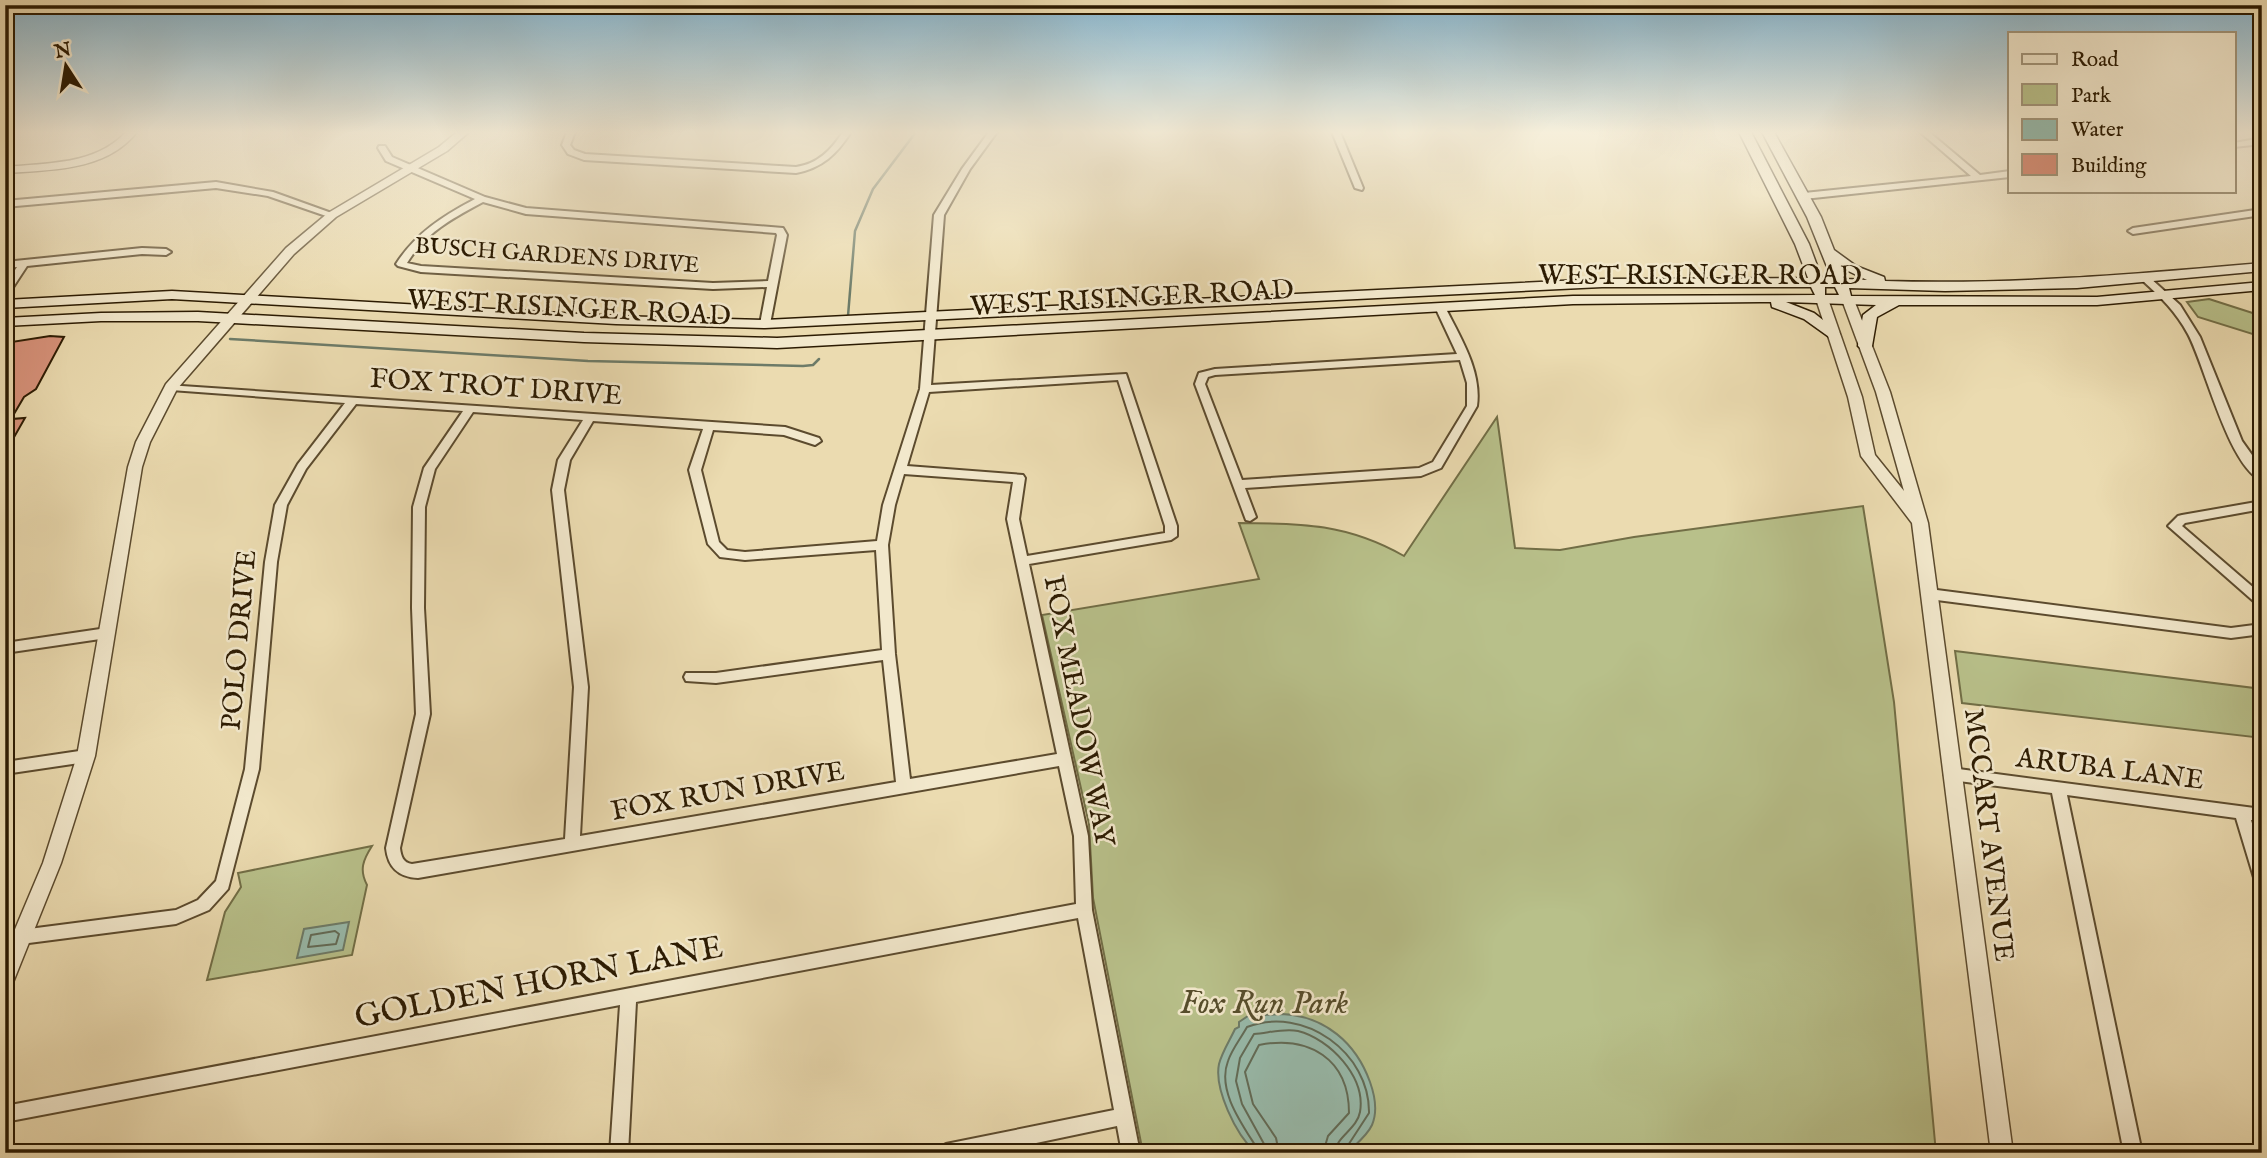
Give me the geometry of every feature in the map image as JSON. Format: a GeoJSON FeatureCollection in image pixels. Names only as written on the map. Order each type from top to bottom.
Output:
{"type":"FeatureCollection","features":[{"type":"Feature","properties":{"kind":"main road"},"geometry":{"type":"LineString","coordinates":[[1773,186],[1802,243],[1822,299]]}},
{"type":"Feature","properties":{"kind":"main road","name":"MCCART AVENUE"},"geometry":{"type":"LineString","coordinates":[[1798,186],[1848,300]]}},
{"type":"Feature","properties":{"kind":"main road"},"geometry":{"type":"LineString","coordinates":[[1772,281],[1795,268],[1802,243]]}},
{"type":"Feature","properties":{"kind":"main road"},"geometry":{"type":"LineString","coordinates":[[1828,251],[1842,264],[1867,276],[1913,286]]}},
{"type":"Feature","properties":{"kind":"main road","name":"WEST RISINGER ROAD"},"geometry":{"type":"LineString","coordinates":[[5,304],[126,296],[248,298],[616,320],[765,324],[1602,283],[1772,281],[1913,286],[2146,279],[2262,267]]}},
{"type":"Feature","properties":{"kind":"main road","name":"WEST RISINGER ROAD"},"geometry":{"type":"LineString","coordinates":[[5,322],[134,314],[232,317],[673,344],[777,344],[1573,300],[1756,298],[1902,303],[2049,303],[2165,297],[2262,286]]}},
{"type":"Feature","properties":{"kind":"main road"},"geometry":{"type":"LineString","coordinates":[[1434,292],[1440,307]]}},
{"type":"Feature","properties":{"kind":"main road"},"geometry":{"type":"LineString","coordinates":[[1756,298],[1809,316],[1832,334]]}},
{"type":"Feature","properties":{"kind":"main road"},"geometry":{"type":"LineString","coordinates":[[1865,346],[1870,315],[1880,308],[1902,303]]}},
{"type":"Feature","properties":{"kind":"street"},"geometry":{"type":"LineString","coordinates":[[5,204],[204,186]]}},
{"type":"Feature","properties":{"kind":"street"},"geometry":{"type":"LineString","coordinates":[[222,186],[270,194],[332,215]]}},
{"type":"Feature","properties":{"kind":"street"},"geometry":{"type":"LineString","coordinates":[[5,978],[72,807],[86,756],[135,467],[143,442],[171,387],[290,251],[332,215],[380,186]]}},
{"type":"Feature","properties":{"kind":"street"},"geometry":{"type":"LineString","coordinates":[[453,186],[482,199],[526,211],[775,228],[782,235],[765,324]]}},
{"type":"Feature","properties":{"kind":"street"},"geometry":{"type":"LineString","coordinates":[[904,787],[889,654],[882,545],[889,505],[925,389],[939,215],[956,186]]}},
{"type":"Feature","properties":{"kind":"street"},"geometry":{"type":"LineString","coordinates":[[1804,196],[1896,186]]}},
{"type":"Feature","properties":{"kind":"street","name":"BUSCH GARDENS DRIVE"},"geometry":{"type":"LineString","coordinates":[[482,199],[428,230],[414,244],[401,264],[421,269],[713,286],[774,284]]}},
{"type":"Feature","properties":{"kind":"street"},"geometry":{"type":"LineString","coordinates":[[2133,231],[2262,212]]}},
{"type":"Feature","properties":{"kind":"street"},"geometry":{"type":"LineString","coordinates":[[5,265],[142,251],[166,252]]}},
{"type":"Feature","properties":{"kind":"street"},"geometry":{"type":"LineString","coordinates":[[5,293],[24,263]]}},
{"type":"Feature","properties":{"kind":"street"},"geometry":{"type":"LineString","coordinates":[[2146,279],[2189,325],[2239,446],[2262,477]]}},
{"type":"Feature","properties":{"kind":"street"},"geometry":{"type":"LineString","coordinates":[[1822,299],[1855,397],[1868,456],[1920,523]]}},
{"type":"Feature","properties":{"kind":"street","name":"MCCART AVENUE"},"geometry":{"type":"LineString","coordinates":[[1848,300],[1898,438],[1920,523],[2002,1153]]}},
{"type":"Feature","properties":{"kind":"street"},"geometry":{"type":"LineString","coordinates":[[1237,484],[1431,469],[1473,401],[1470,377],[1440,307]]}},
{"type":"Feature","properties":{"kind":"street"},"geometry":{"type":"LineString","coordinates":[[1250,517],[1200,384],[1203,375],[1215,372],[1462,357]]}},
{"type":"Feature","properties":{"kind":"street"},"geometry":{"type":"LineString","coordinates":[[925,389],[1122,376],[1171,526],[1171,536],[1021,561]]}},
{"type":"Feature","properties":{"kind":"street","name":"FOX TROT DRIVE"},"geometry":{"type":"LineString","coordinates":[[171,387],[785,431],[816,442]]}},
{"type":"Feature","properties":{"kind":"street","name":"POLO DRIVE"},"geometry":{"type":"LineString","coordinates":[[21,937],[176,917],[198,911],[212,900],[223,884],[252,769],[271,562],[281,505],[302,467],[353,400]]}},
{"type":"Feature","properties":{"kind":"street"},"geometry":{"type":"LineString","coordinates":[[402,869],[396,862],[393,848],[424,713],[418,608],[419,507],[430,468],[470,409]]}},
{"type":"Feature","properties":{"kind":"street"},"geometry":{"type":"LineString","coordinates":[[572,843],[581,687],[558,490],[564,460],[590,417]]}},
{"type":"Feature","properties":{"kind":"street"},"geometry":{"type":"LineString","coordinates":[[709,426],[695,474],[714,544],[723,554],[745,556],[882,545]]}},
{"type":"Feature","properties":{"kind":"street","name":"FOX MEADOW WAY"},"geometry":{"type":"LineString","coordinates":[[901,470],[1019,478],[1013,519],[1081,836],[1084,910],[1131,1153]]}},
{"type":"Feature","properties":{"kind":"street"},"geometry":{"type":"LineString","coordinates":[[2262,505],[2182,519],[2174,526],[2262,602]]}},
{"type":"Feature","properties":{"kind":"street"},"geometry":{"type":"LineString","coordinates":[[1929,594],[2231,633],[2262,629]]}},
{"type":"Feature","properties":{"kind":"street"},"geometry":{"type":"LineString","coordinates":[[5,648],[107,633]]}},
{"type":"Feature","properties":{"kind":"street"},"geometry":{"type":"LineString","coordinates":[[691,677],[716,678],[889,654]]}},
{"type":"Feature","properties":{"kind":"street"},"geometry":{"type":"LineString","coordinates":[[5,768],[86,756]]}},
{"type":"Feature","properties":{"kind":"street","name":"FOX RUN DRIVE"},"geometry":{"type":"LineString","coordinates":[[402,869],[418,871],[1063,759]]}},
{"type":"Feature","properties":{"kind":"street","name":"ARUBA LANE"},"geometry":{"type":"LineString","coordinates":[[1951,774],[2262,815]]}},
{"type":"Feature","properties":{"kind":"street"},"geometry":{"type":"LineString","coordinates":[[2058,788],[2133,1153]]}},
{"type":"Feature","properties":{"kind":"street"},"geometry":{"type":"LineString","coordinates":[[2241,812],[2262,881]]}},
{"type":"Feature","properties":{"kind":"street","name":"GOLDEN HORN LANE"},"geometry":{"type":"LineString","coordinates":[[5,1114],[1084,910]]}},
{"type":"Feature","properties":{"kind":"street"},"geometry":{"type":"LineString","coordinates":[[619,1153],[628,996]]}},
{"type":"Feature","properties":{"kind":"street"},"geometry":{"type":"LineString","coordinates":[[946,1153],[1124,1116]]}},
{"type":"Feature","properties":{"kind":"green space"},"geometry":{"type":"Polygon","coordinates":[[[2209,299],[2262,316],[2262,337],[2198,317],[2187,302],[2209,299]]]}},
{"type":"Feature","properties":{"kind":"green space","name":"Fox Run Park"},"geometry":{"type":"Polygon","coordinates":[[[1497,417],[1515,548],[1560,550],[1634,537],[1863,506],[1894,702],[1936,1153],[1143,1153],[1093,898],[1089,824],[1042,615],[1259,579],[1239,523],[1304,525],[1344,531],[1404,556],[1497,417]]]}},
{"type":"Feature","properties":{"kind":"green space"},"geometry":{"type":"Polygon","coordinates":[[[1955,651],[2262,689],[2262,738],[1962,703],[1955,651]]]}},
{"type":"Feature","properties":{"kind":"green space"},"geometry":{"type":"Polygon","coordinates":[[[372,846],[363,865],[367,885],[352,955],[207,980],[225,912],[241,887],[238,873],[372,846]]]}},
{"type":"Feature","properties":{"kind":"water"},"geometry":{"type":"Polygon","coordinates":[[[349,922],[343,950],[297,958],[304,929],[349,922]]]}},
{"type":"Feature","properties":{"kind":"water"},"geometry":{"type":"Polygon","coordinates":[[[1248,1016],[1298,1016],[1325,1026],[1347,1044],[1364,1068],[1373,1093],[1375,1114],[1367,1133],[1347,1153],[1256,1153],[1234,1123],[1223,1098],[1218,1074],[1224,1051],[1235,1029],[1239,1027],[1239,1022],[1248,1016]]]}},
{"type":"Feature","properties":{"kind":"building"},"geometry":{"type":"Polygon","coordinates":[[[50,336],[64,337],[36,389],[24,397],[11,419],[25,418],[5,453],[5,343],[50,336]]]}},
{"type":"Feature","properties":{"kind":"waterway"},"geometry":{"type":"LineString","coordinates":[[848,316],[855,231],[875,186]]}},
{"type":"Feature","properties":{"kind":"waterway"},"geometry":{"type":"LineString","coordinates":[[230,339],[588,361],[803,366],[813,365],[819,359]]}}]}
